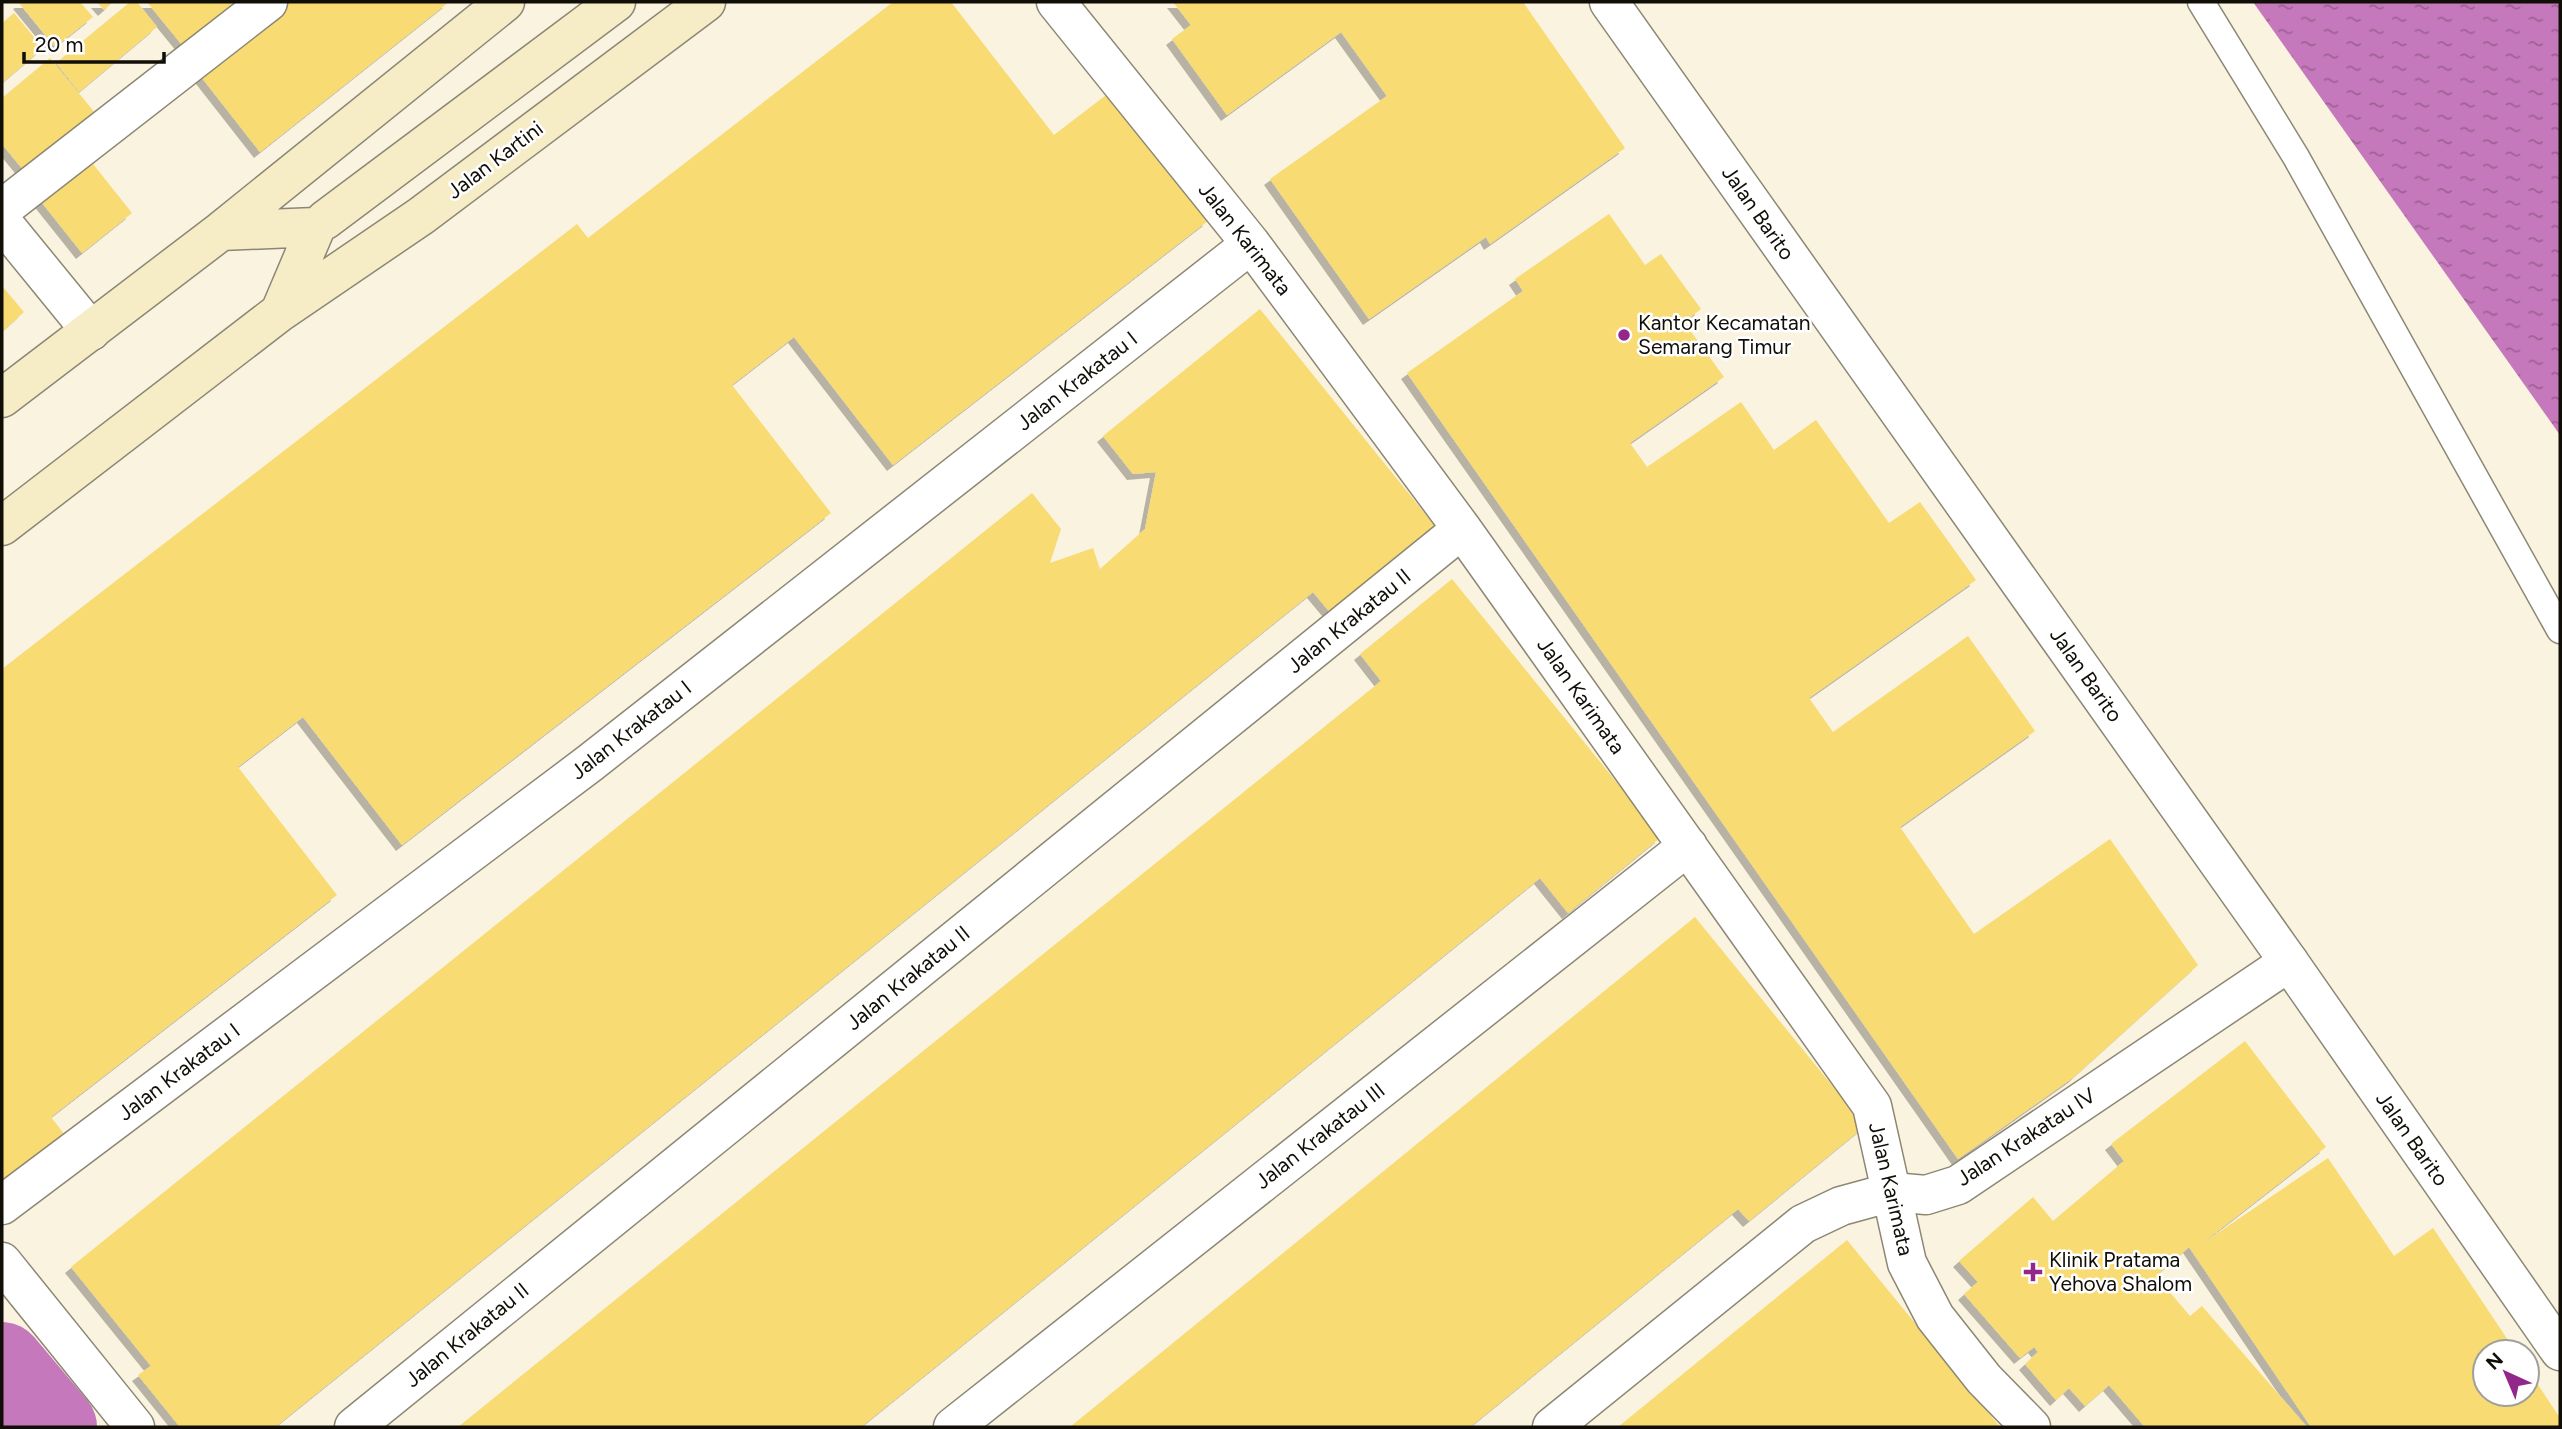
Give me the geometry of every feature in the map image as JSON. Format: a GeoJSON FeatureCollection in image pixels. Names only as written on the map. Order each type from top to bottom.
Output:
{"type":"FeatureCollection","features":[{"type":"Feature","properties":{"kind":"main road"},"geometry":{"type":"LineString","coordinates":[[2,398],[221,231],[505,2]]}},
{"type":"Feature","properties":{"kind":"main road"},"geometry":{"type":"LineString","coordinates":[[221,231],[320,224],[616,2]]}},
{"type":"Feature","properties":{"kind":"main road","name":"Jalan Kartini"},"geometry":{"type":"LineString","coordinates":[[2,526],[280,312],[421,216],[706,2]]}},
{"type":"Feature","properties":{"kind":"main road","name":"Jalan Kartini"},"geometry":{"type":"LineString","coordinates":[[280,312],[320,224]]}},
{"type":"Feature","properties":{"kind":"street"},"geometry":{"type":"LineString","coordinates":[[2,209],[268,2]]}},
{"type":"Feature","properties":{"kind":"street","name":"Jalan Karimata"},"geometry":{"type":"LineString","coordinates":[[1056,2],[1251,244],[1462,529],[1872,1106],[1908,1264],[1935,1317],[1984,1379],[2031,1427]]}},
{"type":"Feature","properties":{"kind":"street","name":"Jalan Barito"},"geometry":{"type":"LineString","coordinates":[[1609,2],[2289,962],[2560,1351]]}},
{"type":"Feature","properties":{"kind":"street"},"geometry":{"type":"LineString","coordinates":[[2,222],[91,331]]}},
{"type":"Feature","properties":{"kind":"street","name":"Jalan Krakatau I"},"geometry":{"type":"LineString","coordinates":[[2,1205],[590,763],[1251,244]]}},
{"type":"Feature","properties":{"kind":"street","name":"Jalan Krakatau II"},"geometry":{"type":"LineString","coordinates":[[354,1427],[1462,529]]}},
{"type":"Feature","properties":{"kind":"street","name":"Jalan Krakatau III"},"geometry":{"type":"LineString","coordinates":[[953,1427],[1688,846]]}},
{"type":"Feature","properties":{"kind":"street","name":"Jalan Krakatau IV"},"geometry":{"type":"LineString","coordinates":[[1552,1427],[1803,1224],[1841,1206],[1892,1192],[1926,1195],[1958,1185],[2289,962]]}},
{"type":"Feature","properties":{"kind":"street"},"geometry":{"type":"LineString","coordinates":[[2,1262],[135,1427]]}},
{"type":"Feature","properties":{"kind":"lane"},"geometry":{"type":"LineString","coordinates":[[2201,2],[2296,157],[2560,630]]}},
{"type":"Feature","properties":{"kind":"water"},"geometry":{"type":"Polygon","coordinates":[[[2253,2],[2560,2],[2560,435],[2253,2]]]}},
{"type":"Feature","properties":{"kind":"building"},"geometry":{"type":"Polygon","coordinates":[[[80,2],[93,17],[55,47],[19,3],[80,2]]]}},
{"type":"Feature","properties":{"kind":"building"},"geometry":{"type":"Polygon","coordinates":[[[97,2],[113,2],[104,10],[97,2]]]}},
{"type":"Feature","properties":{"kind":"building"},"geometry":{"type":"Polygon","coordinates":[[[130,2],[137,2],[157,27],[79,92],[56,63],[130,2]]]}},
{"type":"Feature","properties":{"kind":"building"},"geometry":{"type":"Polygon","coordinates":[[[147,2],[247,2],[187,51],[147,2]]]}},
{"type":"Feature","properties":{"kind":"building"},"geometry":{"type":"Polygon","coordinates":[[[280,2],[449,2],[260,152],[195,69],[280,2]]]}},
{"type":"Feature","properties":{"kind":"building"},"geometry":{"type":"Polygon","coordinates":[[[893,2],[951,2],[1054,135],[1110,92],[1209,220],[893,465],[794,337],[732,385],[831,513],[402,845],[303,717],[238,767],[337,895],[51,1117],[64,1134],[2,1182],[2,669],[577,224],[588,238],[893,2]]]}},
{"type":"Feature","properties":{"kind":"building"},"geometry":{"type":"Polygon","coordinates":[[[1173,2],[1523,2],[1625,148],[1490,244],[1486,237],[1369,319],[1270,179],[1387,96],[1341,32],[1227,115],[1172,39],[1191,25],[1173,2]]]}},
{"type":"Feature","properties":{"kind":"building"},"geometry":{"type":"Polygon","coordinates":[[[14,13],[43,48],[2,83],[2,23],[14,13]]]}},
{"type":"Feature","properties":{"kind":"building"},"geometry":{"type":"Polygon","coordinates":[[[50,58],[100,119],[29,177],[2,144],[2,98],[50,58]]]}},
{"type":"Feature","properties":{"kind":"building"},"geometry":{"type":"Polygon","coordinates":[[[85,154],[132,213],[82,253],[35,194],[85,154]]]}},
{"type":"Feature","properties":{"kind":"building"},"geometry":{"type":"Polygon","coordinates":[[[1609,214],[1645,265],[1661,254],[1701,309],[1684,322],[1724,377],[1630,443],[1647,467],[1741,402],[1774,450],[1816,420],[1889,523],[1920,502],[1976,580],[1809,698],[1833,732],[1968,636],[2035,731],[1900,827],[1974,934],[2110,839],[2198,965],[2074,1077],[1958,1159],[1407,373],[1523,291],[1515,279],[1609,214]]]}},
{"type":"Feature","properties":{"kind":"building"},"geometry":{"type":"Polygon","coordinates":[[[2,286],[24,312],[2,332],[2,286]]]}},
{"type":"Feature","properties":{"kind":"building"},"geometry":{"type":"Polygon","coordinates":[[[1260,309],[1439,531],[1333,616],[1313,592],[275,1427],[180,1427],[138,1375],[151,1366],[71,1267],[1032,493],[1061,529],[1050,563],[1093,548],[1100,569],[1145,529],[1156,472],[1133,474],[1103,436],[1260,309]]]}},
{"type":"Feature","properties":{"kind":"building"},"geometry":{"type":"Polygon","coordinates":[[[1452,579],[1661,837],[1568,913],[1540,878],[861,1427],[458,1427],[1381,681],[1360,654],[1452,579]]]}},
{"type":"Feature","properties":{"kind":"building"},"geometry":{"type":"Polygon","coordinates":[[[1695,917],[1865,1126],[1749,1221],[1738,1209],[1470,1427],[1070,1427],[1695,917]]]}},
{"type":"Feature","properties":{"kind":"building"},"geometry":{"type":"Polygon","coordinates":[[[2245,1041],[2326,1147],[2200,1245],[2328,1158],[2394,1256],[2433,1228],[2507,1338],[2471,1338],[2471,1408],[2541,1408],[2541,1389],[2560,1418],[2560,1427],[2311,1427],[2189,1247],[2156,1276],[2190,1316],[2202,1306],[2307,1427],[2145,1427],[2109,1385],[2085,1406],[2069,1388],[2056,1400],[2025,1364],[2038,1352],[2034,1347],[2020,1358],[1964,1294],[1978,1282],[1959,1261],[2033,1197],[2053,1221],[2124,1161],[2111,1144],[2245,1041]]]}},
{"type":"Feature","properties":{"kind":"building"},"geometry":{"type":"Polygon","coordinates":[[[1847,1240],[2000,1427],[1618,1427],[1749,1320],[1847,1240]]]}},
{"type":"Feature","properties":{"kind":"waterway"},"geometry":{"type":"LineString","coordinates":[[2,1364],[55,1427]]}},
{"type":"Feature","properties":{"kind":"place","name":"Kantor Kecamatan Semarang Timur"},"geometry":{"type":"Point","coordinates":[1624,335]}},
{"type":"Feature","properties":{"kind":"place","name":"Klinik Pratama Yehova Shalom"},"geometry":{"type":"Point","coordinates":[2033,1272]}}]}
